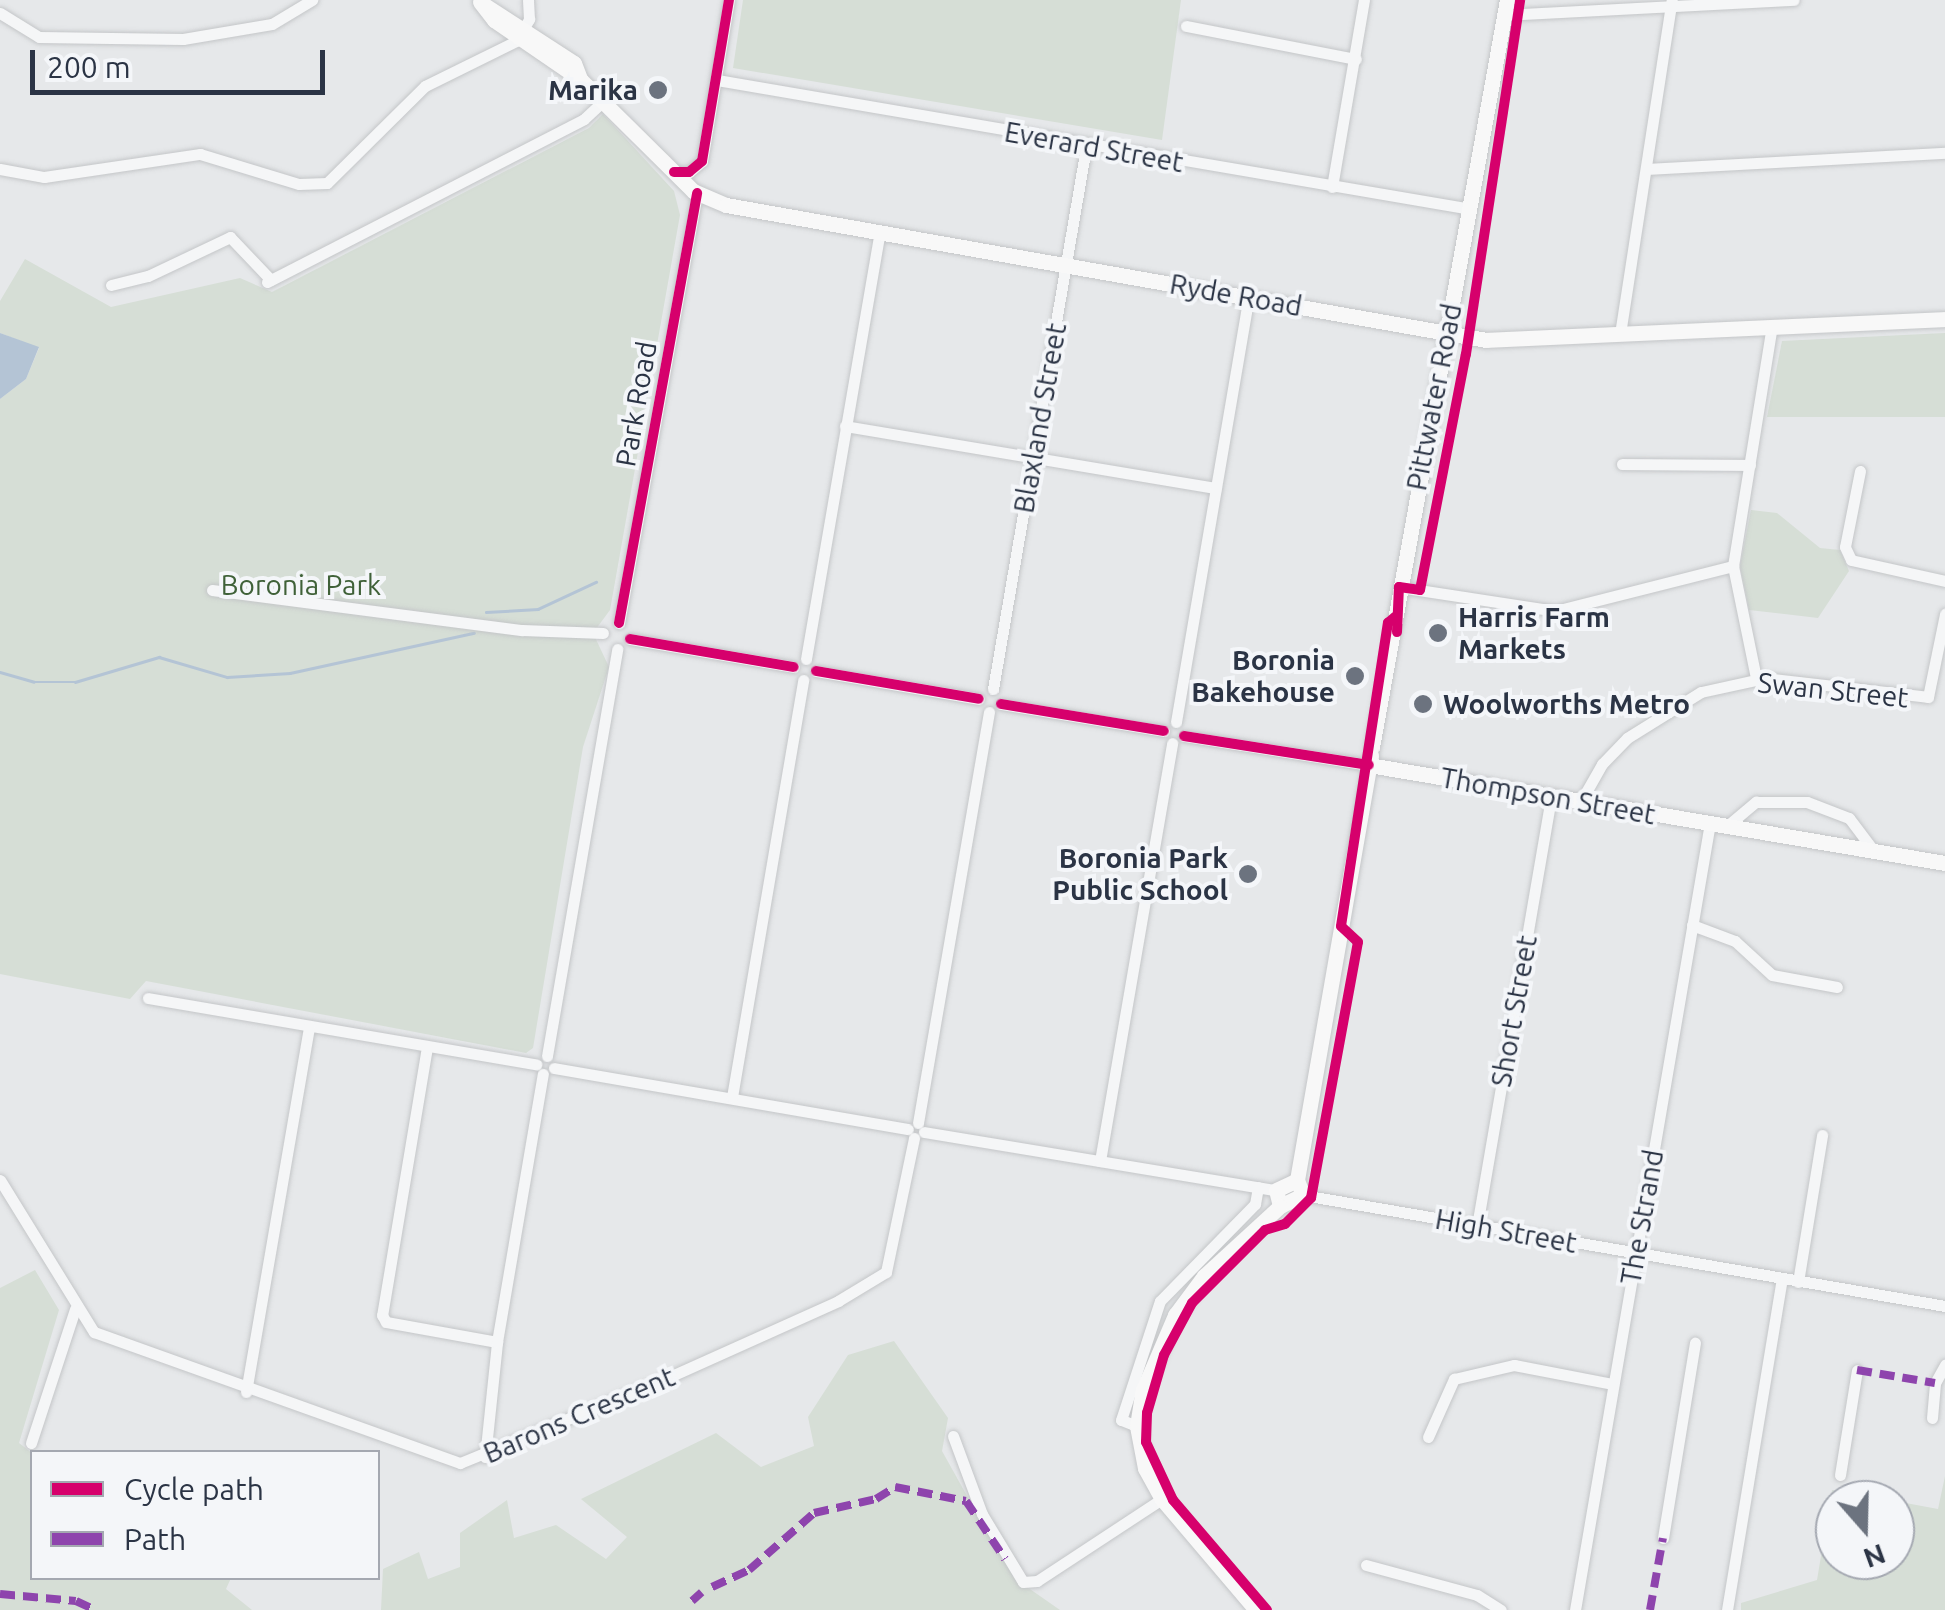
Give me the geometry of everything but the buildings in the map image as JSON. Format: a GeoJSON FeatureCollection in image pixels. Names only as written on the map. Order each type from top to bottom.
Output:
{"type":"FeatureCollection","features":[{"type":"Feature","properties":{"kind":"main road","name":"Ryde Road"},"geometry":{"type":"LineString","coordinates":[[478,1],[580,79],[697,193],[726,205],[1486,340],[1945,319]]}},
{"type":"Feature","properties":{"kind":"main road","name":"Pittwater Road"},"geometry":{"type":"LineString","coordinates":[[1300,1188],[1372,747],[1384,648],[1394,616],[1472,208],[1505,8]]}},
{"type":"Feature","properties":{"kind":"main road","name":"Thompson Street"},"geometry":{"type":"LineString","coordinates":[[1369,765],[1945,863]]}},
{"type":"Feature","properties":{"kind":"main road"},"geometry":{"type":"LineString","coordinates":[[1256,1610],[1162,1499],[1145,1468],[1137,1426],[1152,1366],[1184,1300],[1278,1198],[1300,1188]]}},
{"type":"Feature","properties":{"kind":"street"},"geometry":{"type":"LineString","coordinates":[[0,13],[39,37],[183,40],[272,24],[312,0]]}},
{"type":"Feature","properties":{"kind":"street"},"geometry":{"type":"LineString","coordinates":[[0,169],[44,177],[200,154],[320,185],[340,174],[425,86],[521,32],[528,0]]}},
{"type":"Feature","properties":{"kind":"street"},"geometry":{"type":"LineString","coordinates":[[674,172],[689,172],[702,161],[728,0]]}},
{"type":"Feature","properties":{"kind":"street"},"geometry":{"type":"LineString","coordinates":[[1332,186],[1364,0]]}},
{"type":"Feature","properties":{"kind":"street"},"geometry":{"type":"LineString","coordinates":[[1505,8],[1794,0]]}},
{"type":"Feature","properties":{"kind":"street"},"geometry":{"type":"LineString","coordinates":[[1620,334],[1672,3]]}},
{"type":"Feature","properties":{"kind":"street"},"geometry":{"type":"LineString","coordinates":[[1186,26],[1356,58]]}},
{"type":"Feature","properties":{"kind":"street","name":"Everard Street"},"geometry":{"type":"LineString","coordinates":[[717,80],[1086,148],[1472,208]]}},
{"type":"Feature","properties":{"kind":"street"},"geometry":{"type":"LineString","coordinates":[[110,285],[148,276],[230,237],[269,281],[566,128],[603,100]]}},
{"type":"Feature","properties":{"kind":"street","name":"Blaxland Street"},"geometry":{"type":"LineString","coordinates":[[992,689],[1086,148]]}},
{"type":"Feature","properties":{"kind":"street"},"geometry":{"type":"LineString","coordinates":[[1647,169],[1945,153]]}},
{"type":"Feature","properties":{"kind":"street","name":"Park Road"},"geometry":{"type":"LineString","coordinates":[[619,623],[697,193]]}},
{"type":"Feature","properties":{"kind":"street"},"geometry":{"type":"LineString","coordinates":[[794,667],[806,658],[880,231]]}},
{"type":"Feature","properties":{"kind":"street"},"geometry":{"type":"LineString","coordinates":[[1100,1161],[1168,737],[1176,722],[1249,297]]}},
{"type":"Feature","properties":{"kind":"street"},"geometry":{"type":"LineString","coordinates":[[1756,678],[1733,566],[1772,326]]}},
{"type":"Feature","properties":{"kind":"street"},"geometry":{"type":"LineString","coordinates":[[845,426],[1216,488]]}},
{"type":"Feature","properties":{"kind":"street"},"geometry":{"type":"LineString","coordinates":[[1622,464],[1750,465]]}},
{"type":"Feature","properties":{"kind":"street"},"geometry":{"type":"LineString","coordinates":[[1860,471],[1846,547],[1851,560],[1945,580]]}},
{"type":"Feature","properties":{"kind":"street"},"geometry":{"type":"LineString","coordinates":[[1399,587],[1555,611],[1733,566]]}},
{"type":"Feature","properties":{"kind":"street"},"geometry":{"type":"LineString","coordinates":[[212,590],[522,630],[604,633],[619,623],[630,639],[794,667],[803,680],[732,1097]]}},
{"type":"Feature","properties":{"kind":"street","name":"Swan Street"},"geometry":{"type":"LineString","coordinates":[[1581,801],[1602,764],[1637,730],[1701,692],[1756,678],[1922,700],[1932,692],[1945,614]]}},
{"type":"Feature","properties":{"kind":"street"},"geometry":{"type":"LineString","coordinates":[[604,633],[607,646],[617,650]]}},
{"type":"Feature","properties":{"kind":"street"},"geometry":{"type":"LineString","coordinates":[[485,1457],[496,1342],[617,650],[630,639]]}},
{"type":"Feature","properties":{"kind":"street"},"geometry":{"type":"LineString","coordinates":[[806,658],[816,672]]}},
{"type":"Feature","properties":{"kind":"street"},"geometry":{"type":"LineString","coordinates":[[803,680],[816,672],[979,699],[989,712]]}},
{"type":"Feature","properties":{"kind":"street"},"geometry":{"type":"LineString","coordinates":[[979,699],[992,689],[1001,704]]}},
{"type":"Feature","properties":{"kind":"street"},"geometry":{"type":"LineString","coordinates":[[916,1130],[989,712],[1001,704],[1168,737],[1184,736],[1369,765]]}},
{"type":"Feature","properties":{"kind":"street"},"geometry":{"type":"LineString","coordinates":[[1176,722],[1184,736]]}},
{"type":"Feature","properties":{"kind":"street","name":"Short Street"},"geometry":{"type":"LineString","coordinates":[[1477,1226],[1552,796]]}},
{"type":"Feature","properties":{"kind":"street"},"geometry":{"type":"LineString","coordinates":[[1727,826],[1756,802],[1807,802],[1849,818],[1874,851]]}},
{"type":"Feature","properties":{"kind":"street","name":"The Strand"},"geometry":{"type":"LineString","coordinates":[[1575,1610],[1710,823]]}},
{"type":"Feature","properties":{"kind":"street"},"geometry":{"type":"LineString","coordinates":[[1692,925],[1735,942],[1772,975],[1837,987]]}},
{"type":"Feature","properties":{"kind":"street"},"geometry":{"type":"LineString","coordinates":[[148,998],[1258,1187],[1278,1198]]}},
{"type":"Feature","properties":{"kind":"street"},"geometry":{"type":"LineString","coordinates":[[246,1392],[309,1026]]}},
{"type":"Feature","properties":{"kind":"street"},"geometry":{"type":"LineString","coordinates":[[427,1046],[382,1315],[386,1322],[496,1342]]}},
{"type":"Feature","properties":{"kind":"street","name":"Barons Crescent"},"geometry":{"type":"LineString","coordinates":[[0,1180],[75,1310],[99,1335],[448,1463],[485,1457],[838,1301],[886,1272],[916,1130]]}},
{"type":"Feature","properties":{"kind":"street"},"geometry":{"type":"LineString","coordinates":[[1798,1282],[1822,1135]]}},
{"type":"Feature","properties":{"kind":"street"},"geometry":{"type":"LineString","coordinates":[[1137,1426],[1122,1420],[1160,1301],[1256,1204],[1258,1187]]}},
{"type":"Feature","properties":{"kind":"street","name":"High Street"},"geometry":{"type":"LineString","coordinates":[[1300,1188],[1477,1226],[1945,1306]]}},
{"type":"Feature","properties":{"kind":"street"},"geometry":{"type":"LineString","coordinates":[[1727,1610],[1782,1280]]}},
{"type":"Feature","properties":{"kind":"street"},"geometry":{"type":"LineString","coordinates":[[31,1444],[75,1310]]}},
{"type":"Feature","properties":{"kind":"street"},"geometry":{"type":"LineString","coordinates":[[1663,1538],[1695,1344]]}},
{"type":"Feature","properties":{"kind":"street"},"geometry":{"type":"LineString","coordinates":[[1428,1438],[1454,1379],[1514,1365],[1614,1384]]}},
{"type":"Feature","properties":{"kind":"street"},"geometry":{"type":"LineString","coordinates":[[1932,1418],[1945,1366]]}},
{"type":"Feature","properties":{"kind":"street"},"geometry":{"type":"LineString","coordinates":[[1840,1475],[1858,1370]]}},
{"type":"Feature","properties":{"kind":"street"},"geometry":{"type":"LineString","coordinates":[[954,1436],[982,1514],[1022,1582],[1038,1581],[1162,1499]]}},
{"type":"Feature","properties":{"kind":"street"},"geometry":{"type":"LineString","coordinates":[[1366,1566],[1477,1595],[1501,1610]]}},
{"type":"Feature","properties":{"kind":"green space"},"geometry":{"type":"Polygon","coordinates":[[[743,0],[1181,0],[1162,140],[733,68],[743,0]]]}},
{"type":"Feature","properties":{"kind":"green space","name":"Boronia Park"},"geometry":{"type":"Polygon","coordinates":[[[603,114],[674,191],[680,215],[610,610],[593,633],[609,667],[583,747],[533,1048],[526,1053],[146,981],[130,999],[0,974],[0,399],[26,379],[39,348],[0,333],[0,301],[25,259],[111,307],[240,278],[272,292],[589,128],[603,114]]]}},
{"type":"Feature","properties":{"kind":"green space"},"geometry":{"type":"Polygon","coordinates":[[[1945,333],[1945,417],[1767,417],[1782,341],[1945,333]]]}},
{"type":"Feature","properties":{"kind":"green space"},"geometry":{"type":"Polygon","coordinates":[[[1751,510],[1777,513],[1820,548],[1840,550],[1849,571],[1818,618],[1749,610],[1740,566],[1751,510]]]}},
{"type":"Feature","properties":{"kind":"green space"},"geometry":{"type":"Polygon","coordinates":[[[35,1270],[59,1310],[19,1443],[30,1451],[30,1580],[230,1580],[226,1589],[252,1610],[0,1610],[0,1288],[35,1270]]]}},
{"type":"Feature","properties":{"kind":"green space"},"geometry":{"type":"Polygon","coordinates":[[[894,1341],[948,1418],[942,1451],[985,1528],[1027,1587],[1060,1610],[381,1610],[383,1569],[419,1552],[428,1579],[460,1567],[460,1533],[507,1500],[514,1538],[556,1525],[606,1559],[627,1537],[581,1499],[716,1433],[761,1467],[814,1446],[808,1417],[848,1355],[894,1341]]]}},
{"type":"Feature","properties":{"kind":"green space"},"geometry":{"type":"Polygon","coordinates":[[[1945,1476],[1945,1610],[1741,1610],[1741,1603],[1817,1580],[1915,1580],[1915,1505],[1938,1509],[1945,1476]]]}},
{"type":"Feature","properties":{"kind":"water"},"geometry":{"type":"Polygon","coordinates":[[[0,333],[39,347],[26,379],[0,399],[0,333]]]}},
{"type":"Feature","properties":{"kind":"waterway"},"geometry":{"type":"LineString","coordinates":[[486,612],[538,609],[596,582]]}},
{"type":"Feature","properties":{"kind":"waterway"},"geometry":{"type":"LineString","coordinates":[[0,672],[34,682],[75,682],[159,657],[227,677],[290,673],[474,633]]}},
{"type":"Feature","properties":{"kind":"marked path"},"geometry":{"type":"LineString","coordinates":[[1857,1370],[1935,1383]]}},
{"type":"Feature","properties":{"kind":"marked path"},"geometry":{"type":"LineString","coordinates":[[712,1587],[749,1570],[814,1513],[876,1499],[895,1487],[966,1501],[1005,1559]]}},
{"type":"Feature","properties":{"kind":"marked path"},"geometry":{"type":"LineString","coordinates":[[1650,1610],[1663,1538]]}},
{"type":"Feature","properties":{"kind":"marked path"},"geometry":{"type":"LineString","coordinates":[[692,1601],[702,1592]]}},
{"type":"Feature","properties":{"kind":"marked path"},"geometry":{"type":"LineString","coordinates":[[0,1594],[76,1601],[95,1610]]}},
{"type":"Feature","properties":{"kind":"cycle path"},"geometry":{"type":"LineString","coordinates":[[674,172],[689,172],[702,161],[729,0]]}},
{"type":"Feature","properties":{"kind":"cycle path"},"geometry":{"type":"LineString","coordinates":[[1397,632],[1399,587],[1420,590],[1466,354],[1520,0]]}},
{"type":"Feature","properties":{"kind":"cycle path"},"geometry":{"type":"LineString","coordinates":[[619,623],[697,193]]}},
{"type":"Feature","properties":{"kind":"cycle path"},"geometry":{"type":"LineString","coordinates":[[1267,1610],[1173,1500],[1146,1442],[1147,1413],[1164,1355],[1192,1303],[1265,1230],[1285,1224],[1311,1198],[1358,942],[1341,926],[1388,623],[1395,617]]}},
{"type":"Feature","properties":{"kind":"cycle path"},"geometry":{"type":"LineString","coordinates":[[630,639],[794,667]]}},
{"type":"Feature","properties":{"kind":"cycle path"},"geometry":{"type":"LineString","coordinates":[[816,671],[979,699]]}},
{"type":"Feature","properties":{"kind":"cycle path"},"geometry":{"type":"LineString","coordinates":[[1001,704],[1164,731]]}},
{"type":"Feature","properties":{"kind":"cycle path"},"geometry":{"type":"LineString","coordinates":[[1184,736],[1369,765]]}},
{"type":"Feature","properties":{"kind":"place","name":"Marika"},"geometry":{"type":"Point","coordinates":[658,90]}},
{"type":"Feature","properties":{"kind":"place","name":"Harris Farm Markets"},"geometry":{"type":"Point","coordinates":[1438,633]}},
{"type":"Feature","properties":{"kind":"place","name":"Boronia Bakehouse"},"geometry":{"type":"Point","coordinates":[1355,676]}},
{"type":"Feature","properties":{"kind":"place","name":"Woolworths Metro"},"geometry":{"type":"Point","coordinates":[1423,704]}},
{"type":"Feature","properties":{"kind":"place","name":"Boronia Park Public School"},"geometry":{"type":"Point","coordinates":[1248,874]}}]}
